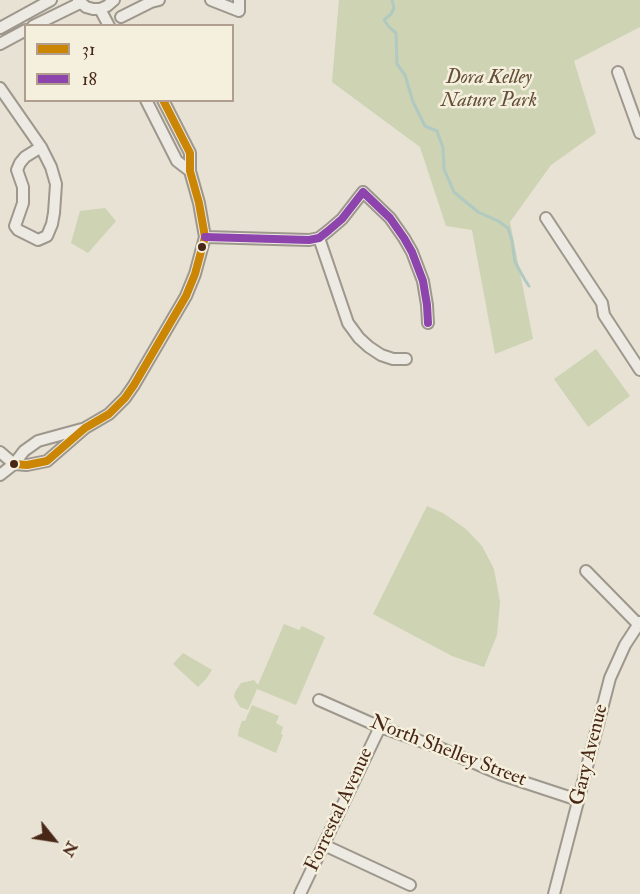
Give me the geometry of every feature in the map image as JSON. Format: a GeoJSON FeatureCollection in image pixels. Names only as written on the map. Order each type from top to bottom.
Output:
{"type":"FeatureCollection","features":[{"type":"Feature","properties":{"kind":"street"},"geometry":{"type":"LineString","coordinates":[[0,28],[51,0]]}},
{"type":"Feature","properties":{"kind":"street"},"geometry":{"type":"LineString","coordinates":[[37,24],[79,1],[86,7],[100,9],[114,1],[123,21],[144,6],[159,0]]}},
{"type":"Feature","properties":{"kind":"street"},"geometry":{"type":"LineString","coordinates":[[211,0],[239,11],[240,0]]}},
{"type":"Feature","properties":{"kind":"street"},"geometry":{"type":"LineString","coordinates":[[100,9],[108,24]]}},
{"type":"Feature","properties":{"kind":"street"},"geometry":{"type":"LineString","coordinates":[[0,44],[24,31]]}},
{"type":"Feature","properties":{"kind":"street"},"geometry":{"type":"LineString","coordinates":[[618,72],[640,133]]}},
{"type":"Feature","properties":{"kind":"street"},"geometry":{"type":"LineString","coordinates":[[0,88],[41,147],[56,184],[52,224],[47,236],[38,240],[18,230],[15,226],[23,203],[23,187],[17,170],[25,157],[41,147]]}},
{"type":"Feature","properties":{"kind":"street"},"geometry":{"type":"LineString","coordinates":[[147,102],[177,161],[190,171]]}},
{"type":"Feature","properties":{"kind":"street"},"geometry":{"type":"LineString","coordinates":[[0,452],[14,464],[27,465],[47,461],[85,428],[109,414],[134,385],[186,296],[195,274],[205,237],[190,171],[190,153],[164,102]]}},
{"type":"Feature","properties":{"kind":"street"},"geometry":{"type":"LineString","coordinates":[[205,237],[309,240],[319,238],[342,219],[363,192],[390,218],[412,252],[423,281],[428,323]]}},
{"type":"Feature","properties":{"kind":"street"},"geometry":{"type":"LineString","coordinates":[[546,218],[602,303],[604,315],[640,370]]}},
{"type":"Feature","properties":{"kind":"street"},"geometry":{"type":"LineString","coordinates":[[319,238],[348,323],[358,338],[381,355],[393,359],[406,359]]}},
{"type":"Feature","properties":{"kind":"street"},"geometry":{"type":"LineString","coordinates":[[0,475],[14,464],[24,451],[38,441],[85,428]]}},
{"type":"Feature","properties":{"kind":"street"},"geometry":{"type":"LineString","coordinates":[[586,571],[639,623]]}},
{"type":"Feature","properties":{"kind":"street","name":"Gary Avenue"},"geometry":{"type":"LineString","coordinates":[[554,894],[610,678],[620,654],[639,623]]}},
{"type":"Feature","properties":{"kind":"street","name":"North Shelley Street"},"geometry":{"type":"LineString","coordinates":[[319,700],[380,727],[440,748],[502,775],[578,800]]}},
{"type":"Feature","properties":{"kind":"street","name":"Forrestal Avenue"},"geometry":{"type":"LineString","coordinates":[[300,894],[380,727]]}},
{"type":"Feature","properties":{"kind":"street"},"geometry":{"type":"LineString","coordinates":[[324,845],[410,885]]}},
{"type":"Feature","properties":{"kind":"green space","name":"Dora Kelley Nature Park"},"geometry":{"type":"Polygon","coordinates":[[[339,0],[640,0],[640,27],[574,61],[596,133],[551,165],[510,222],[533,339],[495,354],[472,230],[446,226],[420,147],[332,82],[339,0]]]}},
{"type":"Feature","properties":{"kind":"green space"},"geometry":{"type":"Polygon","coordinates":[[[105,208],[116,221],[88,253],[71,243],[80,211],[105,208]]]}},
{"type":"Feature","properties":{"kind":"green space"},"geometry":{"type":"Polygon","coordinates":[[[596,349],[630,396],[588,427],[554,379],[596,349]]]}},
{"type":"Feature","properties":{"kind":"green space"},"geometry":{"type":"Polygon","coordinates":[[[427,506],[443,513],[466,529],[482,546],[494,569],[500,602],[497,635],[484,667],[452,656],[373,614],[427,506]]]}},
{"type":"Feature","properties":{"kind":"green space"},"geometry":{"type":"Polygon","coordinates":[[[284,624],[299,630],[302,626],[325,637],[296,705],[257,689],[248,710],[240,707],[234,697],[235,692],[241,683],[254,680],[258,685],[284,624]]]}},
{"type":"Feature","properties":{"kind":"green space"},"geometry":{"type":"Polygon","coordinates":[[[183,653],[212,670],[198,687],[173,664],[183,653]]]}},
{"type":"Feature","properties":{"kind":"green space"},"geometry":{"type":"Polygon","coordinates":[[[252,705],[279,716],[276,723],[283,727],[281,734],[283,735],[276,753],[238,736],[242,721],[245,721],[252,705]]]}},
{"type":"Feature","properties":{"kind":"waterway"},"geometry":{"type":"LineString","coordinates":[[392,0],[394,8],[384,20],[396,33],[397,64],[405,75],[413,102],[425,126],[437,131],[443,148],[444,169],[454,192],[478,212],[508,228],[515,262],[529,286]]}},
{"type":"Feature","properties":{"kind":"transit line","name":"31"},"geometry":{"type":"LineString","coordinates":[[14,464],[27,465],[47,461],[85,428],[109,414],[134,385],[186,296],[195,274],[205,237],[190,171],[190,153],[164,102]]}},
{"type":"Feature","properties":{"kind":"transit line","name":"18"},"geometry":{"type":"LineString","coordinates":[[205,237],[309,240],[319,238],[342,219],[363,192],[390,218],[412,252],[423,281],[428,323]]}}]}
